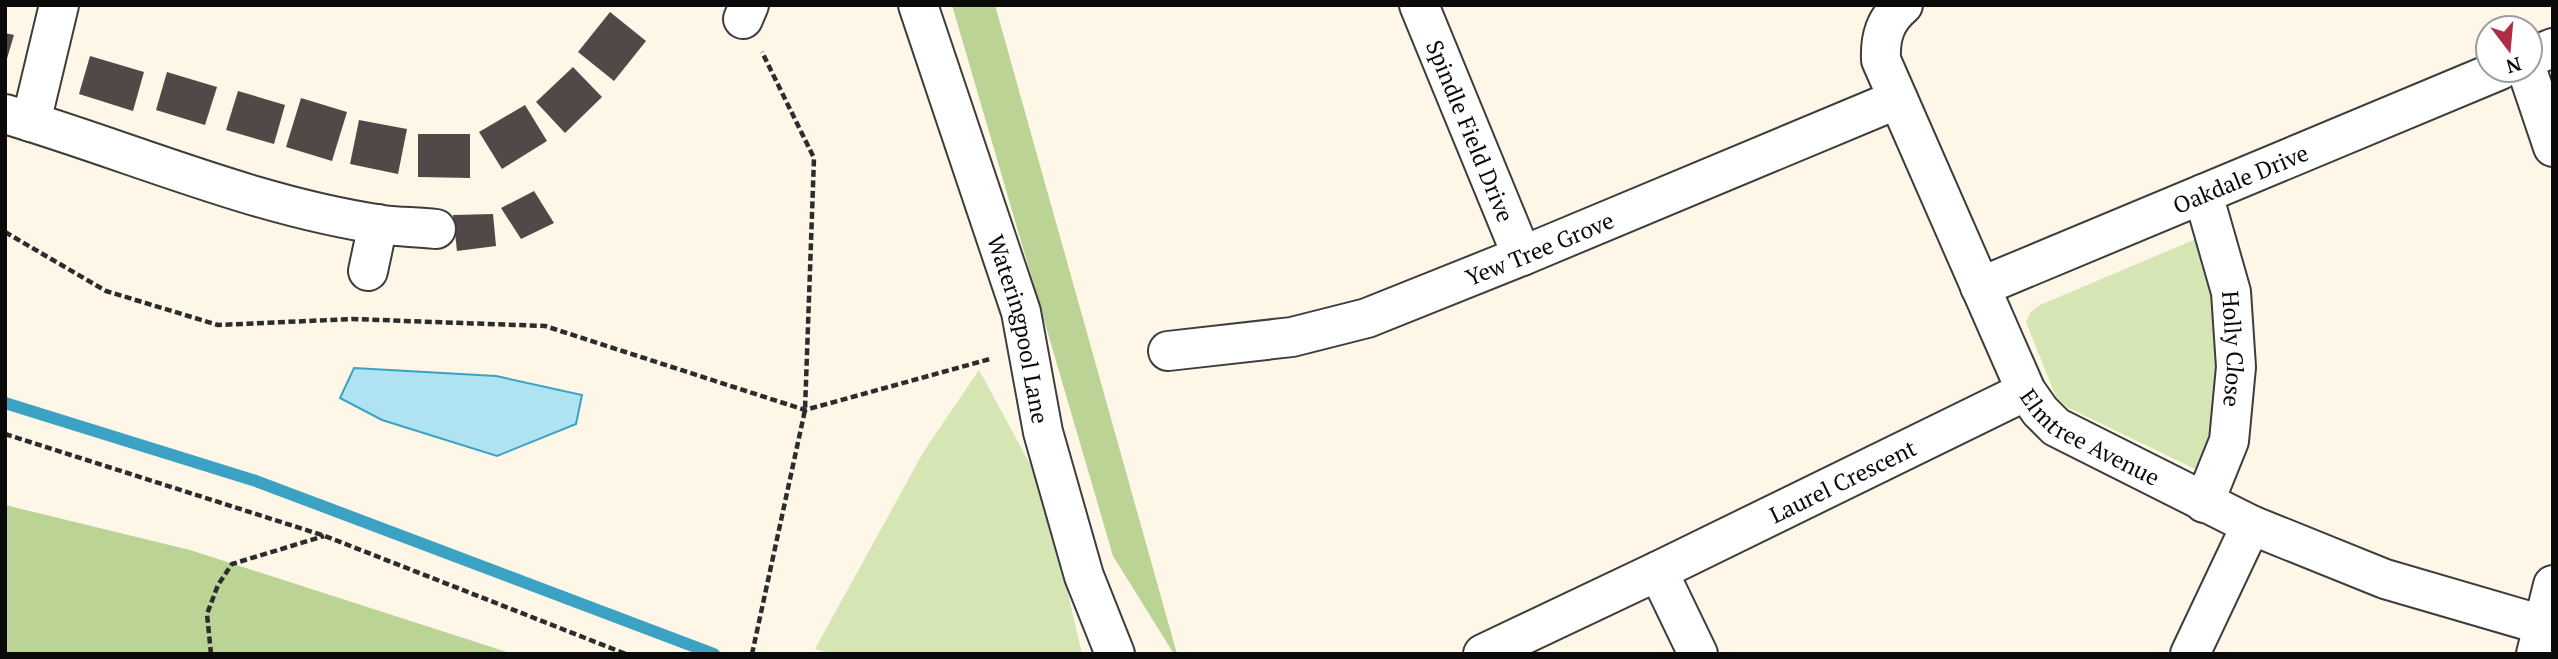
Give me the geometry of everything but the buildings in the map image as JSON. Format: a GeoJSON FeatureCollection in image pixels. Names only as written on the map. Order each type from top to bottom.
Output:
{"type":"FeatureCollection","features":[{"type":"Feature","properties":{"kind":"street"},"geometry":{"type":"LineString","coordinates":[[59,5],[18,118],[272,200],[378,223],[436,229]]}},
{"type":"Feature","properties":{"kind":"street","name":"Wateringpool Lane"},"geometry":{"type":"LineString","coordinates":[[918,5],[1021,312],[1043,432],[1080,563],[1115,654]]}},
{"type":"Feature","properties":{"kind":"street","name":"Spindle Field Drive"},"geometry":{"type":"LineString","coordinates":[[1419,5],[1522,256]]}},
{"type":"Feature","properties":{"kind":"street","name":"Elmtree Avenue"},"geometry":{"type":"LineString","coordinates":[[1902,5],[1890,18],[1880,44],[1881,60],[2026,391],[2056,427],[2251,526],[2385,579],[2544,635]]}},
{"type":"Feature","properties":{"kind":"street","name":"Oakdale Drive"},"geometry":{"type":"LineString","coordinates":[[1980,287],[2474,81]]}},
{"type":"Feature","properties":{"kind":"street"},"geometry":{"type":"LineString","coordinates":[[2532,84],[2553,146]]}},
{"type":"Feature","properties":{"kind":"street","name":"Yew Tree Grove"},"geometry":{"type":"LineString","coordinates":[[1168,351],[1250,343],[1367,318],[1898,99]]}},
{"type":"Feature","properties":{"kind":"street","name":"Holly Close"},"geometry":{"type":"LineString","coordinates":[[2203,194],[2231,292],[2236,367],[2229,441],[2204,503]]}},
{"type":"Feature","properties":{"kind":"street"},"geometry":{"type":"LineString","coordinates":[[368,271],[378,223]]}},
{"type":"Feature","properties":{"kind":"street","name":"Laurel Crescent"},"geometry":{"type":"LineString","coordinates":[[1483,654],[2026,391]]}},
{"type":"Feature","properties":{"kind":"street"},"geometry":{"type":"LineString","coordinates":[[2190,654],[2251,526]]}},
{"type":"Feature","properties":{"kind":"street"},"geometry":{"type":"LineString","coordinates":[[1658,571],[1698,654]]}},
{"type":"Feature","properties":{"kind":"street"},"geometry":{"type":"LineString","coordinates":[[2544,635],[2553,585]]}},
{"type":"Feature","properties":{"kind":"path"},"geometry":{"type":"LineString","coordinates":[[751,25],[814,158],[805,410],[752,654]]}},
{"type":"Feature","properties":{"kind":"path"},"geometry":{"type":"LineString","coordinates":[[5,232],[106,291],[218,325],[352,319],[545,326],[805,410],[1028,349]]}},
{"type":"Feature","properties":{"kind":"path"},"geometry":{"type":"LineString","coordinates":[[5,434],[325,536],[626,654]]}},
{"type":"Feature","properties":{"kind":"path"},"geometry":{"type":"LineString","coordinates":[[211,654],[207,614],[218,585],[233,564],[325,536]]}},
{"type":"Feature","properties":{"kind":"green space"},"geometry":{"type":"Polygon","coordinates":[[[952,5],[995,5],[1177,654],[1174,654],[1113,556],[952,5]]]}},
{"type":"Feature","properties":{"kind":"green space"},"geometry":{"type":"Polygon","coordinates":[[[2196,239],[2215,302],[2220,342],[2217,398],[2201,472],[2067,407],[2056,397],[2026,322],[2031,312],[2040,305],[2196,239]]]}},
{"type":"Feature","properties":{"kind":"green space"},"geometry":{"type":"Polygon","coordinates":[[[979,370],[1044,490],[1082,654],[831,654],[815,649],[924,451],[979,370]]]}},
{"type":"Feature","properties":{"kind":"green space"},"geometry":{"type":"Polygon","coordinates":[[[5,505],[190,550],[513,654],[5,654],[5,505]]]}},
{"type":"Feature","properties":{"kind":"water"},"geometry":{"type":"Polygon","coordinates":[[[354,368],[496,376],[582,395],[576,424],[497,456],[382,420],[340,398],[354,368]]]}},
{"type":"Feature","properties":{"kind":"waterway"},"geometry":{"type":"LineString","coordinates":[[5,403],[256,481],[714,654]]}}]}
